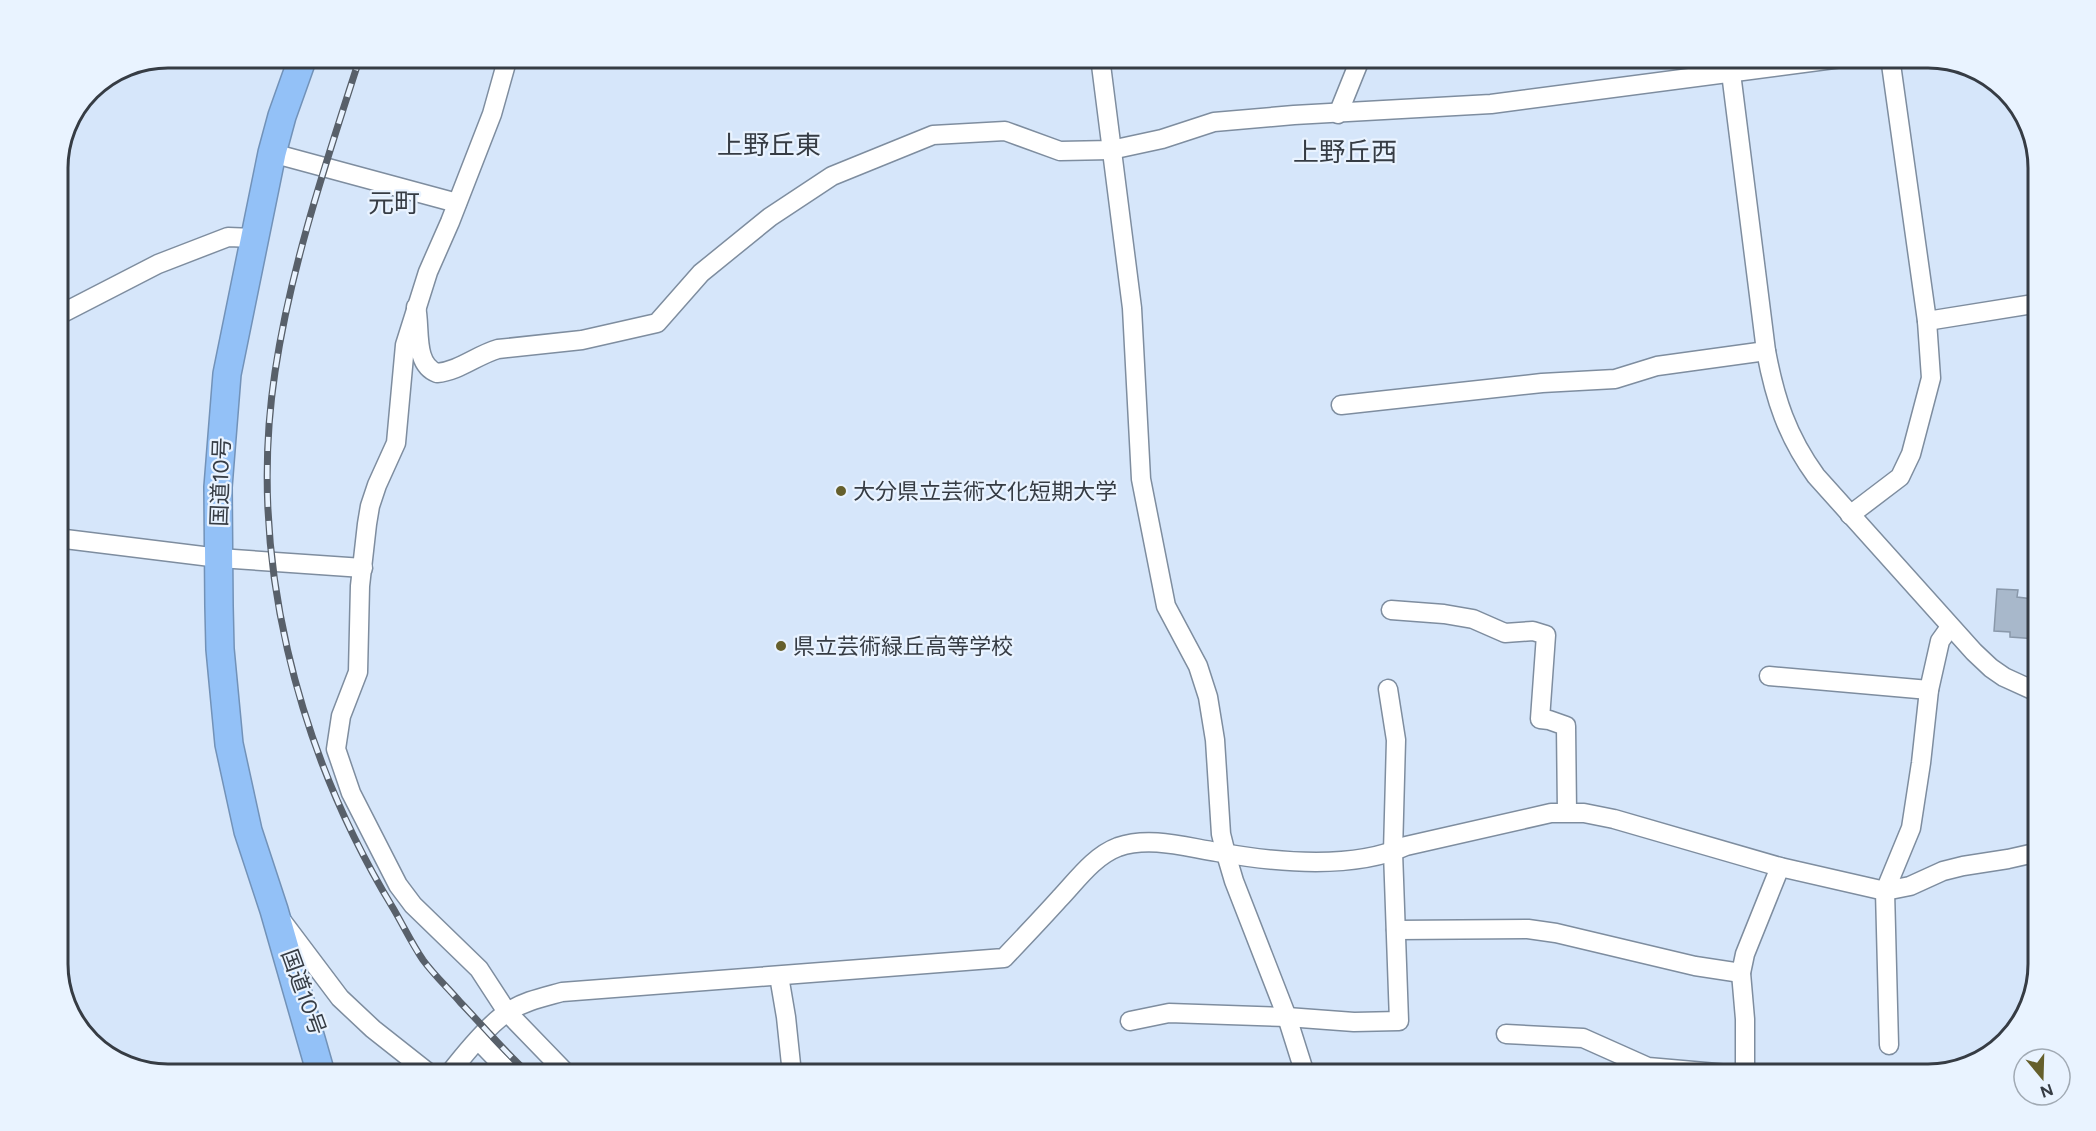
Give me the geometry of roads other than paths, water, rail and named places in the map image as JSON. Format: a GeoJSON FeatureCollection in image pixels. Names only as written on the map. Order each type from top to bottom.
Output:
{"type":"FeatureCollection","features":[{"type":"Feature","properties":{"kind":"highway","name":"国道10号"},"geometry":{"type":"LineString","coordinates":[[299,68],[272,153],[227,374],[218,487],[220,650],[229,744],[249,831],[318,1064]]}},
{"type":"Feature","properties":{"kind":"highway","name":"国道10号"},"geometry":{"type":"LineString","coordinates":[[274,910],[330,1064]]}},
{"type":"Feature","properties":{"kind":"street"},"geometry":{"type":"LineString","coordinates":[[505,68],[494,108],[458,203],[434,255],[405,345],[396,443],[370,506],[360,586],[358,672],[337,730],[336,748],[351,793],[398,885],[413,905],[479,969],[507,1012],[557,1064]]}},
{"type":"Feature","properties":{"kind":"street"},"geometry":{"type":"LineString","coordinates":[[1101,68],[1132,308],[1141,479],[1166,606],[1198,666],[1208,697],[1215,740],[1221,834],[1226,854],[1234,881],[1287,1017],[1302,1064]]}},
{"type":"Feature","properties":{"kind":"street"},"geometry":{"type":"LineString","coordinates":[[1338,114],[1357,68]]}},
{"type":"Feature","properties":{"kind":"street"},"geometry":{"type":"LineString","coordinates":[[416,307],[420,325],[420,347],[424,362],[433,372],[446,372],[498,349],[582,340],[657,323],[701,273],[770,217],[832,176],[933,135],[1005,131],[1060,151],[1112,150],[1162,139],[1214,122],[1491,104],[1712,68]]}},
{"type":"Feature","properties":{"kind":"street"},"geometry":{"type":"LineString","coordinates":[[1730,68],[1766,351],[1779,408],[1792,439],[1816,476],[1950,627],[1991,668],[2028,687]]}},
{"type":"Feature","properties":{"kind":"street"},"geometry":{"type":"LineString","coordinates":[[1850,515],[1900,477],[1911,454],[1931,378],[1927,321],[1892,68]]}},
{"type":"Feature","properties":{"kind":"street"},"geometry":{"type":"LineString","coordinates":[[272,153],[458,203]]}},
{"type":"Feature","properties":{"kind":"street"},"geometry":{"type":"LineString","coordinates":[[68,310],[158,264],[228,237],[254,238]]}},
{"type":"Feature","properties":{"kind":"street"},"geometry":{"type":"LineString","coordinates":[[1927,321],[2028,305]]}},
{"type":"Feature","properties":{"kind":"street"},"geometry":{"type":"LineString","coordinates":[[1341,405],[1542,383],[1615,379],[1658,366],[1766,351]]}},
{"type":"Feature","properties":{"kind":"street"},"geometry":{"type":"LineString","coordinates":[[68,539],[219,558],[363,568]]}},
{"type":"Feature","properties":{"kind":"street"},"geometry":{"type":"LineString","coordinates":[[1391,610],[1444,614],[1473,619],[1505,633],[1533,631],[1546,635],[1540,719],[1566,726],[1567,812]]}},
{"type":"Feature","properties":{"kind":"street"},"geometry":{"type":"LineString","coordinates":[[1889,1045],[1885,891],[1914,816],[1929,690],[1940,641],[1950,627]]}},
{"type":"Feature","properties":{"kind":"street"},"geometry":{"type":"LineString","coordinates":[[1769,676],[1929,690]]}},
{"type":"Feature","properties":{"kind":"street"},"geometry":{"type":"LineString","coordinates":[[1130,1021],[1169,1013],[1354,1022],[1399,1021],[1393,852],[1396,740],[1388,689]]}},
{"type":"Feature","properties":{"kind":"street"},"geometry":{"type":"LineString","coordinates":[[458,1064],[507,1012],[538,998],[562,992],[1004,958],[1097,859],[1118,847],[1151,842],[1226,854],[1312,862],[1368,858],[1418,843],[1533,817],[1567,812],[1614,819],[1780,867],[1885,891],[1910,886],[1943,871],[2028,854]]}},
{"type":"Feature","properties":{"kind":"street"},"geometry":{"type":"LineString","coordinates":[[1745,1064],[1745,1019],[1741,974],[1745,954],[1780,867]]}},
{"type":"Feature","properties":{"kind":"street"},"geometry":{"type":"LineString","coordinates":[[274,910],[340,998],[373,1029],[417,1064]]}},
{"type":"Feature","properties":{"kind":"street"},"geometry":{"type":"LineString","coordinates":[[1396,930],[1528,929],[1556,933],[1695,966],[1741,974]]}},
{"type":"Feature","properties":{"kind":"street"},"geometry":{"type":"LineString","coordinates":[[779,976],[791,1064]]}},
{"type":"Feature","properties":{"kind":"street"},"geometry":{"type":"LineString","coordinates":[[1506,1034],[1583,1038],[1641,1064]]}},
{"type":"Feature","properties":{"kind":"street"},"geometry":{"type":"LineString","coordinates":[[478,1040],[501,1064]]}},
{"type":"Feature","properties":{"kind":"railway"},"geometry":{"type":"LineString","coordinates":[[357,68],[300,252],[275,372],[268,441],[268,511],[275,581],[288,650],[306,717],[330,783],[359,847],[423,960],[519,1064]]}},
{"type":"Feature","properties":{"kind":"place","name":"大分県立芸術文化短期大学"},"geometry":{"type":"Point","coordinates":[841,491]}},
{"type":"Feature","properties":{"kind":"place","name":"県立芸術緑丘高等学校"},"geometry":{"type":"Point","coordinates":[781,646]}},
{"type":"Feature","properties":{"kind":"district","name":"上野丘東"},"geometry":{"type":"Point","coordinates":[769,145]}},
{"type":"Feature","properties":{"kind":"district","name":"上野丘西"},"geometry":{"type":"Point","coordinates":[1345,152]}},
{"type":"Feature","properties":{"kind":"district","name":"元町"},"geometry":{"type":"Point","coordinates":[394,203]}}]}
